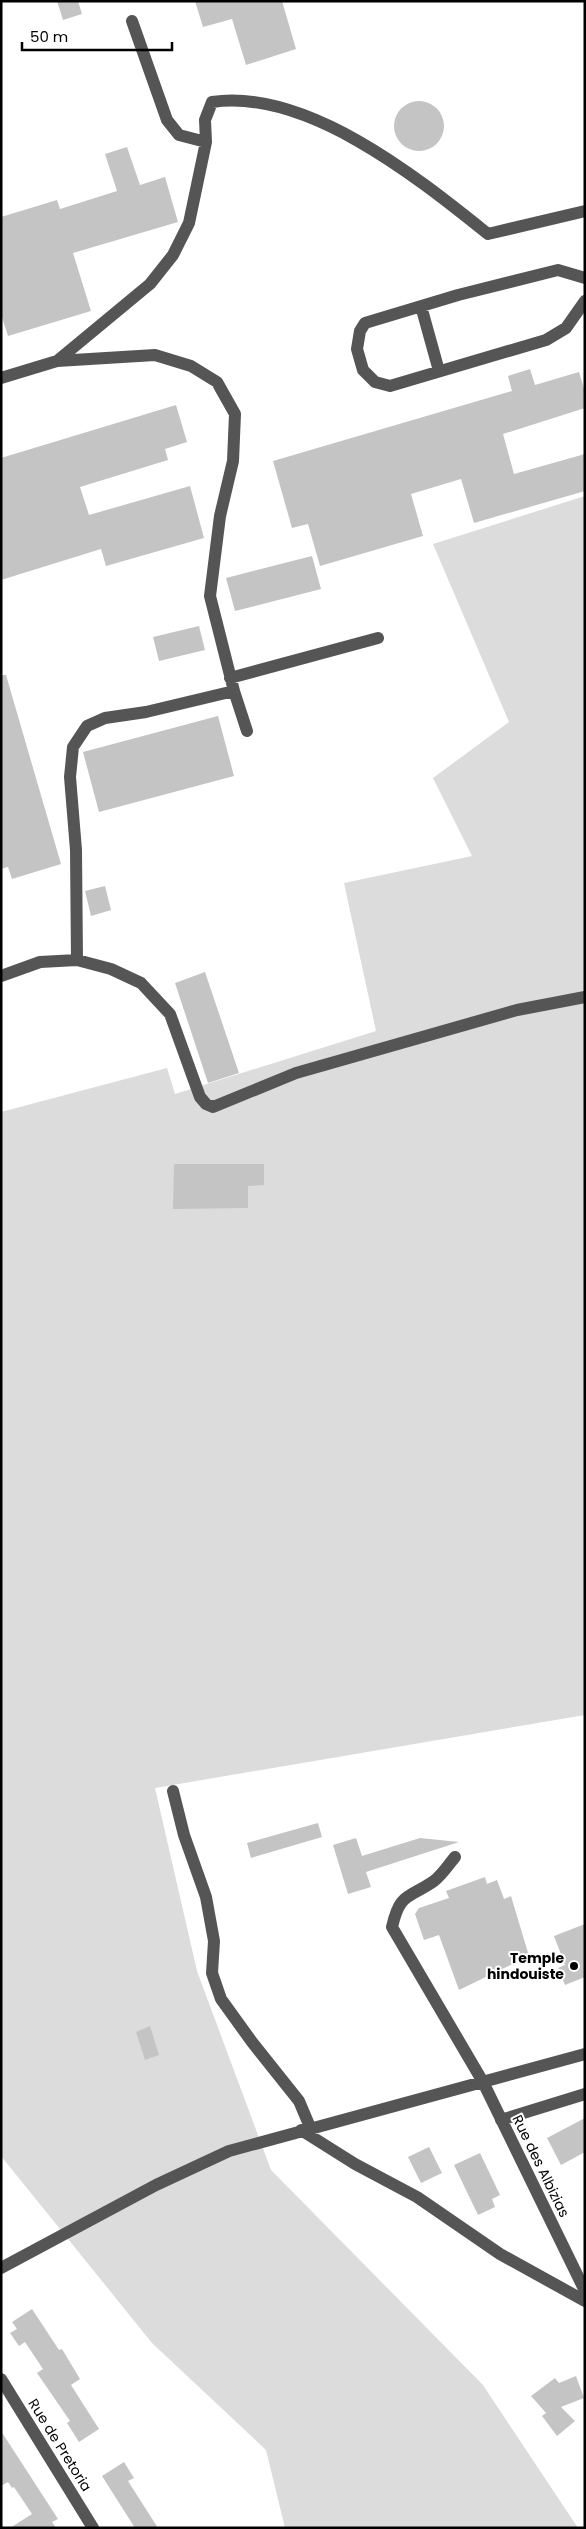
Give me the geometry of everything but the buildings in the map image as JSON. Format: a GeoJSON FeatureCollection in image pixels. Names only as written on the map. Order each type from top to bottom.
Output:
{"type":"FeatureCollection","features":[{"type":"Feature","properties":{"kind":"street"},"geometry":{"type":"LineString","coordinates":[[132,21],[167,120],[179,135],[206,142]]}},
{"type":"Feature","properties":{"kind":"street"},"geometry":{"type":"LineString","coordinates":[[57,361],[150,284],[173,255],[189,223],[206,142],[205,120],[212,102],[232,99],[285,108],[336,129],[416,177],[488,234],[585,211]]}},
{"type":"Feature","properties":{"kind":"street"},"geometry":{"type":"LineString","coordinates":[[585,278],[558,270],[518,278],[365,323],[360,331],[357,349],[363,370],[375,382],[390,386],[546,340],[566,328],[585,301]]}},
{"type":"Feature","properties":{"kind":"street"},"geometry":{"type":"LineString","coordinates":[[420,306],[438,371]]}},
{"type":"Feature","properties":{"kind":"street"},"geometry":{"type":"LineString","coordinates":[[4,380],[57,361],[156,355],[191,366],[217,382],[235,414],[233,461],[220,516],[210,596],[230,678],[247,731]]}},
{"type":"Feature","properties":{"kind":"street"},"geometry":{"type":"LineString","coordinates":[[230,678],[378,638]]}},
{"type":"Feature","properties":{"kind":"street"},"geometry":{"type":"LineString","coordinates":[[77,960],[76,850],[70,777],[73,747],[87,726],[105,718],[146,712],[234,691]]}},
{"type":"Feature","properties":{"kind":"street"},"geometry":{"type":"LineString","coordinates":[[1,976],[40,962],[77,960],[111,969],[141,983],[170,1014],[200,1097],[206,1104],[213,1107],[296,1073],[517,1010],[585,997]]}},
{"type":"Feature","properties":{"kind":"street"},"geometry":{"type":"LineString","coordinates":[[173,1791],[184,1835],[206,1897],[214,1941],[212,1973],[221,1999],[299,2101],[306,2129],[355,2164],[417,2198],[500,2254],[585,2301]]}},
{"type":"Feature","properties":{"kind":"street","name":"Rue des Albizias"},"geometry":{"type":"LineString","coordinates":[[455,1857],[436,1880],[413,1892],[397,1906],[392,1928],[483,2082],[585,2291]]}},
{"type":"Feature","properties":{"kind":"street"},"geometry":{"type":"LineString","coordinates":[[1,2268],[156,2185],[229,2151],[585,2054]]}},
{"type":"Feature","properties":{"kind":"street"},"geometry":{"type":"LineString","coordinates":[[502,2120],[585,2094]]}},
{"type":"Feature","properties":{"kind":"street","name":"Rue de Pretoria"},"geometry":{"type":"LineString","coordinates":[[1,2379],[93,2528]]}},
{"type":"Feature","properties":{"kind":"shaded area"},"geometry":{"type":"Polygon","coordinates":[[[585,496],[585,1715],[155,1788],[197,1971],[271,2170],[483,2385],[578,2528],[285,2528],[266,2450],[152,2343],[1,2156],[1,1112],[167,1068],[175,1094],[376,1031],[344,883],[472,856],[433,778],[509,722],[433,544],[585,496]]]}},
{"type":"Feature","properties":{"kind":"place","name":"Temple hindouiste"},"geometry":{"type":"Point","coordinates":[574,1966]}}]}
